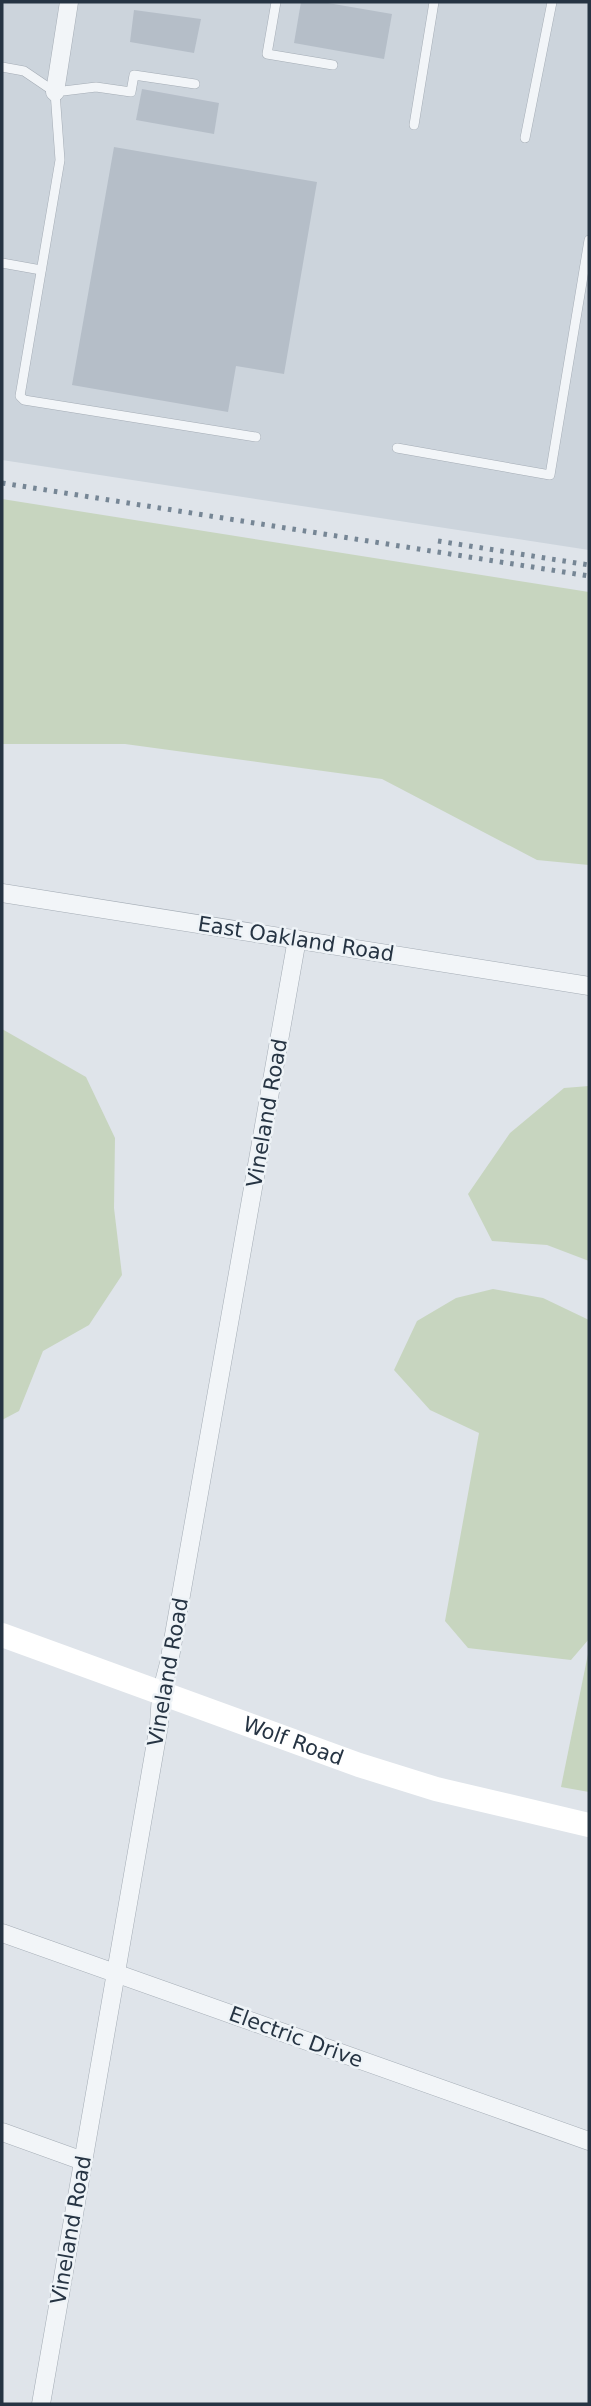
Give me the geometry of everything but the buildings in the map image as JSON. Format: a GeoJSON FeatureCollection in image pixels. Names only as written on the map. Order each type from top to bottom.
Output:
{"type":"FeatureCollection","features":[{"type":"Feature","properties":{"kind":"street"},"geometry":{"type":"LineString","coordinates":[[55,92],[69,2]]}},
{"type":"Feature","properties":{"kind":"street","name":"East Oakland Road"},"geometry":{"type":"LineString","coordinates":[[2,893],[589,986]]}},
{"type":"Feature","properties":{"kind":"street","name":"Vineland Road"},"geometry":{"type":"LineString","coordinates":[[41,2404],[117,1974],[159,1725],[161,1694],[169,1663],[297,939]]}},
{"type":"Feature","properties":{"kind":"street","name":"Wolf Road"},"geometry":{"type":"LineString","coordinates":[[2,1635],[270,1735],[423,1785],[589,1825]]}},
{"type":"Feature","properties":{"kind":"street","name":"Electric Drive"},"geometry":{"type":"LineString","coordinates":[[2,1933],[589,2141]]}},
{"type":"Feature","properties":{"kind":"street"},"geometry":{"type":"LineString","coordinates":[[2,2132],[83,2161]]}},
{"type":"Feature","properties":{"kind":"lane"},"geometry":{"type":"LineString","coordinates":[[276,2],[267,54],[333,65]]}},
{"type":"Feature","properties":{"kind":"lane"},"geometry":{"type":"LineString","coordinates":[[414,125],[434,2]]}},
{"type":"Feature","properties":{"kind":"lane"},"geometry":{"type":"LineString","coordinates":[[525,138],[552,2]]}},
{"type":"Feature","properties":{"kind":"lane"},"geometry":{"type":"LineString","coordinates":[[2,67],[24,71],[55,92],[96,87],[131,92],[134,75],[195,83]]}},
{"type":"Feature","properties":{"kind":"lane"},"geometry":{"type":"LineString","coordinates":[[55,92],[60,160],[19,392],[24,400],[256,437]]}},
{"type":"Feature","properties":{"kind":"lane"},"geometry":{"type":"LineString","coordinates":[[397,447],[550,475],[589,240]]}},
{"type":"Feature","properties":{"kind":"lane"},"geometry":{"type":"LineString","coordinates":[[2,263],[41,270]]}},
{"type":"Feature","properties":{"kind":"shaded area"},"geometry":{"type":"Polygon","coordinates":[[[2,2],[589,2],[589,550],[2,460],[2,2]]]}},
{"type":"Feature","properties":{"kind":"green space"},"geometry":{"type":"Polygon","coordinates":[[[2,499],[589,592],[589,865],[537,860],[382,779],[125,744],[2,744],[2,499]]]}},
{"type":"Feature","properties":{"kind":"green space"},"geometry":{"type":"Polygon","coordinates":[[[2,1029],[86,1077],[115,1138],[114,1208],[122,1275],[89,1325],[43,1351],[19,1411],[2,1420],[2,1029]]]}},
{"type":"Feature","properties":{"kind":"green space"},"geometry":{"type":"Polygon","coordinates":[[[589,1086],[589,1261],[547,1245],[492,1241],[468,1194],[510,1133],[564,1088],[589,1086]]]}},
{"type":"Feature","properties":{"kind":"green space"},"geometry":{"type":"Polygon","coordinates":[[[493,1289],[543,1298],[589,1320],[589,1639],[571,1660],[468,1648],[445,1621],[479,1433],[430,1410],[394,1370],[417,1321],[456,1298],[493,1289]]]}},
{"type":"Feature","properties":{"kind":"green space"},"geometry":{"type":"Polygon","coordinates":[[[589,1649],[589,1792],[561,1787],[589,1649]]]}},
{"type":"Feature","properties":{"kind":"railway"},"geometry":{"type":"LineString","coordinates":[[2,483],[589,576]]}},
{"type":"Feature","properties":{"kind":"railway"},"geometry":{"type":"LineString","coordinates":[[438,541],[589,565]]}}]}
